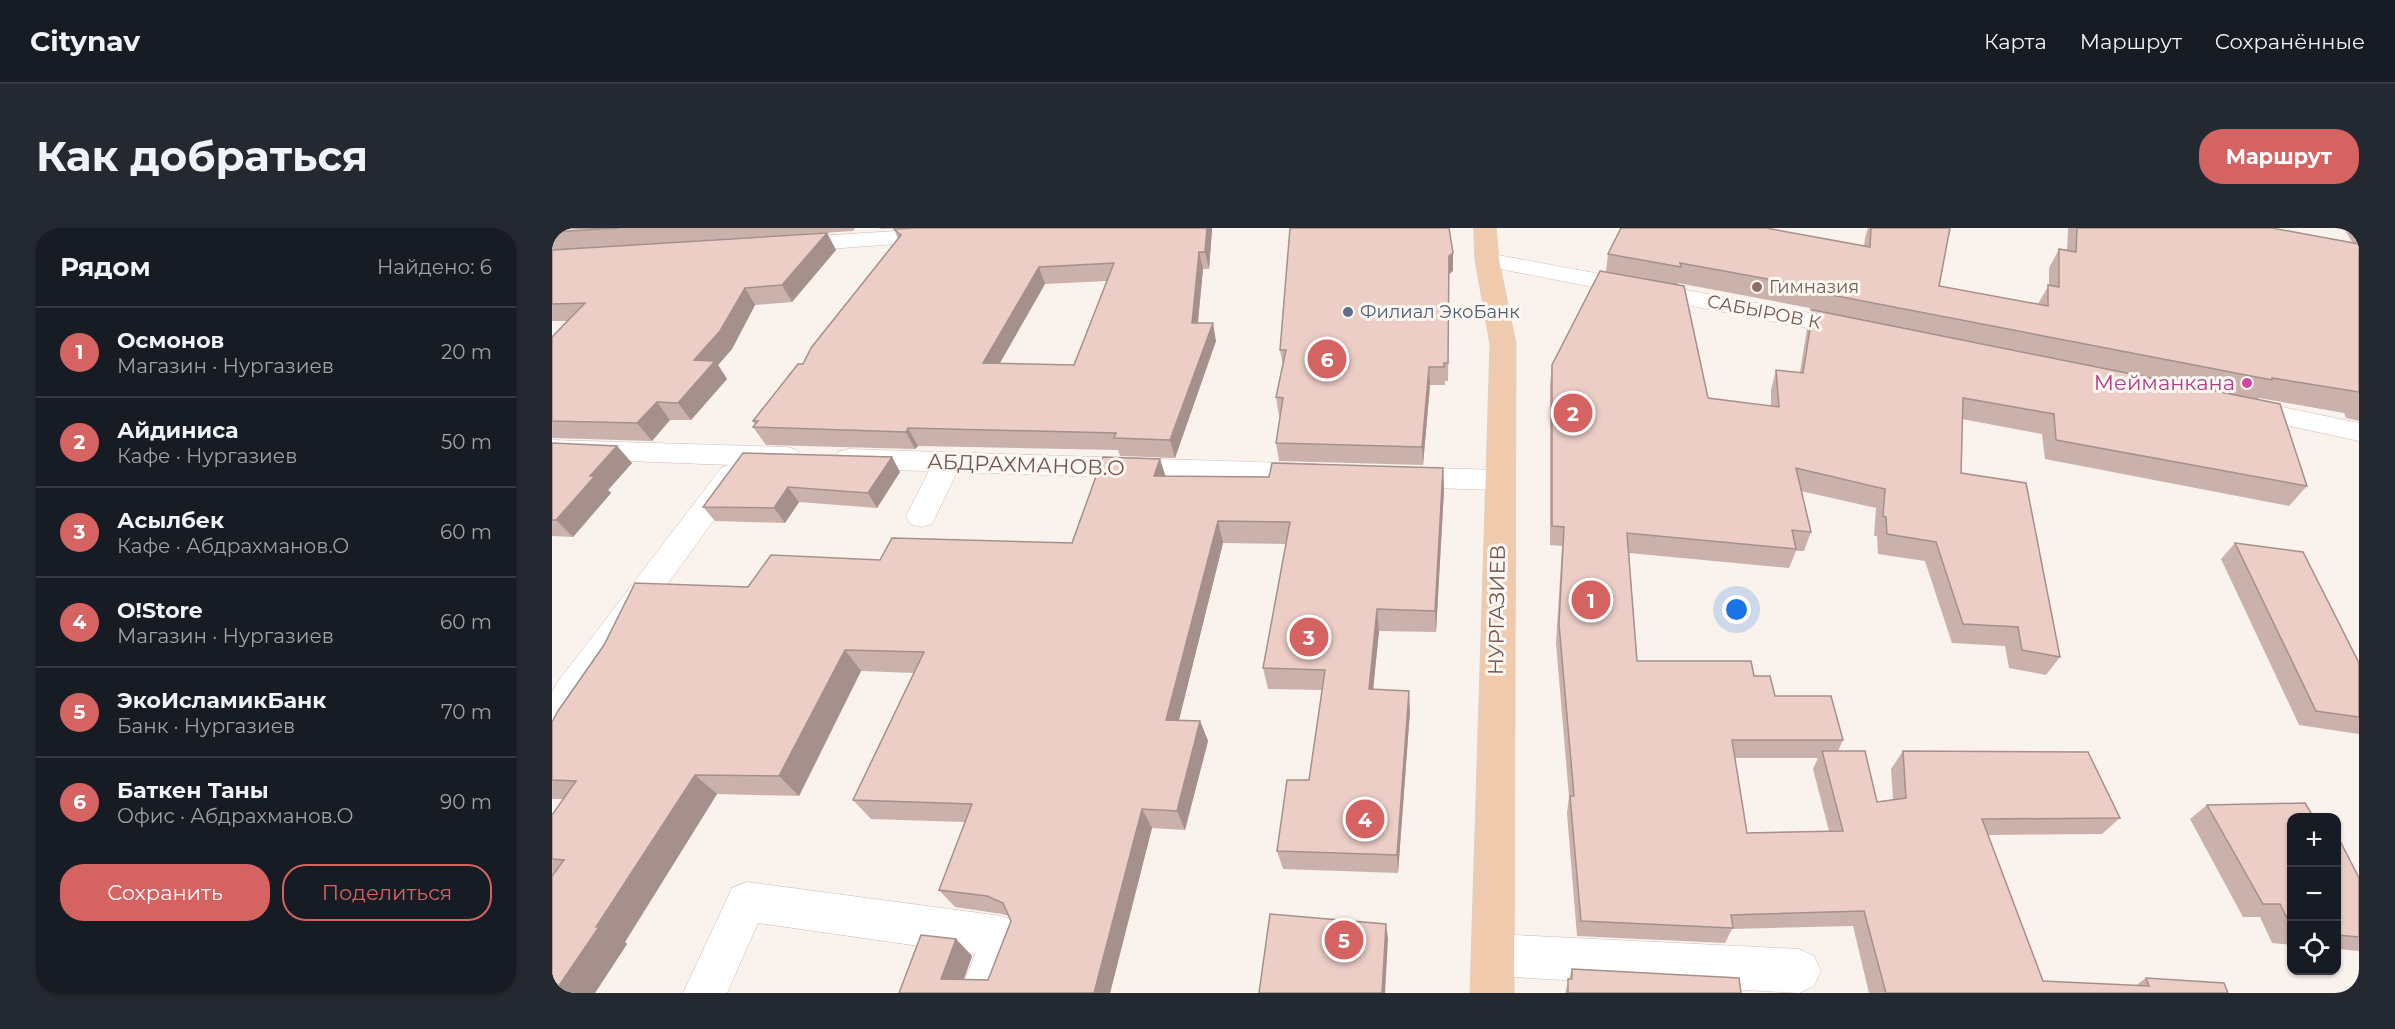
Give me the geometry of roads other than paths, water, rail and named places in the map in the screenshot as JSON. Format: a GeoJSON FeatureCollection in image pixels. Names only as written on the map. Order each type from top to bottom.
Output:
{"type":"FeatureCollection","features":[{"type":"Feature","properties":{"kind":"main road","name":"НУРГАЗИЕВ"},"geometry":{"type":"LineString","coordinates":[[1486,244],[1503,344],[1492,974]]}},
{"type":"Feature","properties":{"kind":"street"},"geometry":{"type":"LineString","coordinates":[[767,246],[966,234]]}},
{"type":"Feature","properties":{"kind":"street","name":"САБЫРОВ К"},"geometry":{"type":"LineString","coordinates":[[1486,244],[1873,333]]}},
{"type":"Feature","properties":{"kind":"street"},"geometry":{"type":"LineString","coordinates":[[2220,404],[2359,432]]}},
{"type":"Feature","properties":{"kind":"street","name":"АБДРАХМАНОВ.О"},"geometry":{"type":"LineString","coordinates":[[552,449],[1499,480]]}},
{"type":"Feature","properties":{"kind":"street"},"geometry":{"type":"LineString","coordinates":[[552,751],[562,734],[569,693],[745,455]]}},
{"type":"Feature","properties":{"kind":"street"},"geometry":{"type":"LineString","coordinates":[[921,516],[948,462]]}},
{"type":"Feature","properties":{"kind":"street"},"geometry":{"type":"LineString","coordinates":[[705,993],[747,902],[1002,937],[982,993]]}},
{"type":"Feature","properties":{"kind":"street"},"geometry":{"type":"LineString","coordinates":[[1492,974],[1800,971]]}},
{"type":"Feature","properties":{"kind":"place","name":"Гимназия"},"geometry":{"type":"Point","coordinates":[1757,287]}},
{"type":"Feature","properties":{"kind":"place","name":"Филиал ЭкоБанк"},"geometry":{"type":"Point","coordinates":[1348,312]}},
{"type":"Feature","properties":{"kind":"place","name":"Баткен Таны"},"geometry":{"type":"Point","coordinates":[1327,359]}},
{"type":"Feature","properties":{"kind":"place","name":"Мейманкана"},"geometry":{"type":"Point","coordinates":[2247,383]}},
{"type":"Feature","properties":{"kind":"place","name":"Айдиниса"},"geometry":{"type":"Point","coordinates":[1573,413]}},
{"type":"Feature","properties":{"kind":"place","name":"Осмонов"},"geometry":{"type":"Point","coordinates":[1591,600]}},
{"type":"Feature","properties":{"kind":"place","name":"Асылбек"},"geometry":{"type":"Point","coordinates":[1309,637]}},
{"type":"Feature","properties":{"kind":"place","name":"O!Store"},"geometry":{"type":"Point","coordinates":[1365,819]}},
{"type":"Feature","properties":{"kind":"place","name":"ЭкоИсламикБанк"},"geometry":{"type":"Point","coordinates":[1344,940]}}]}
